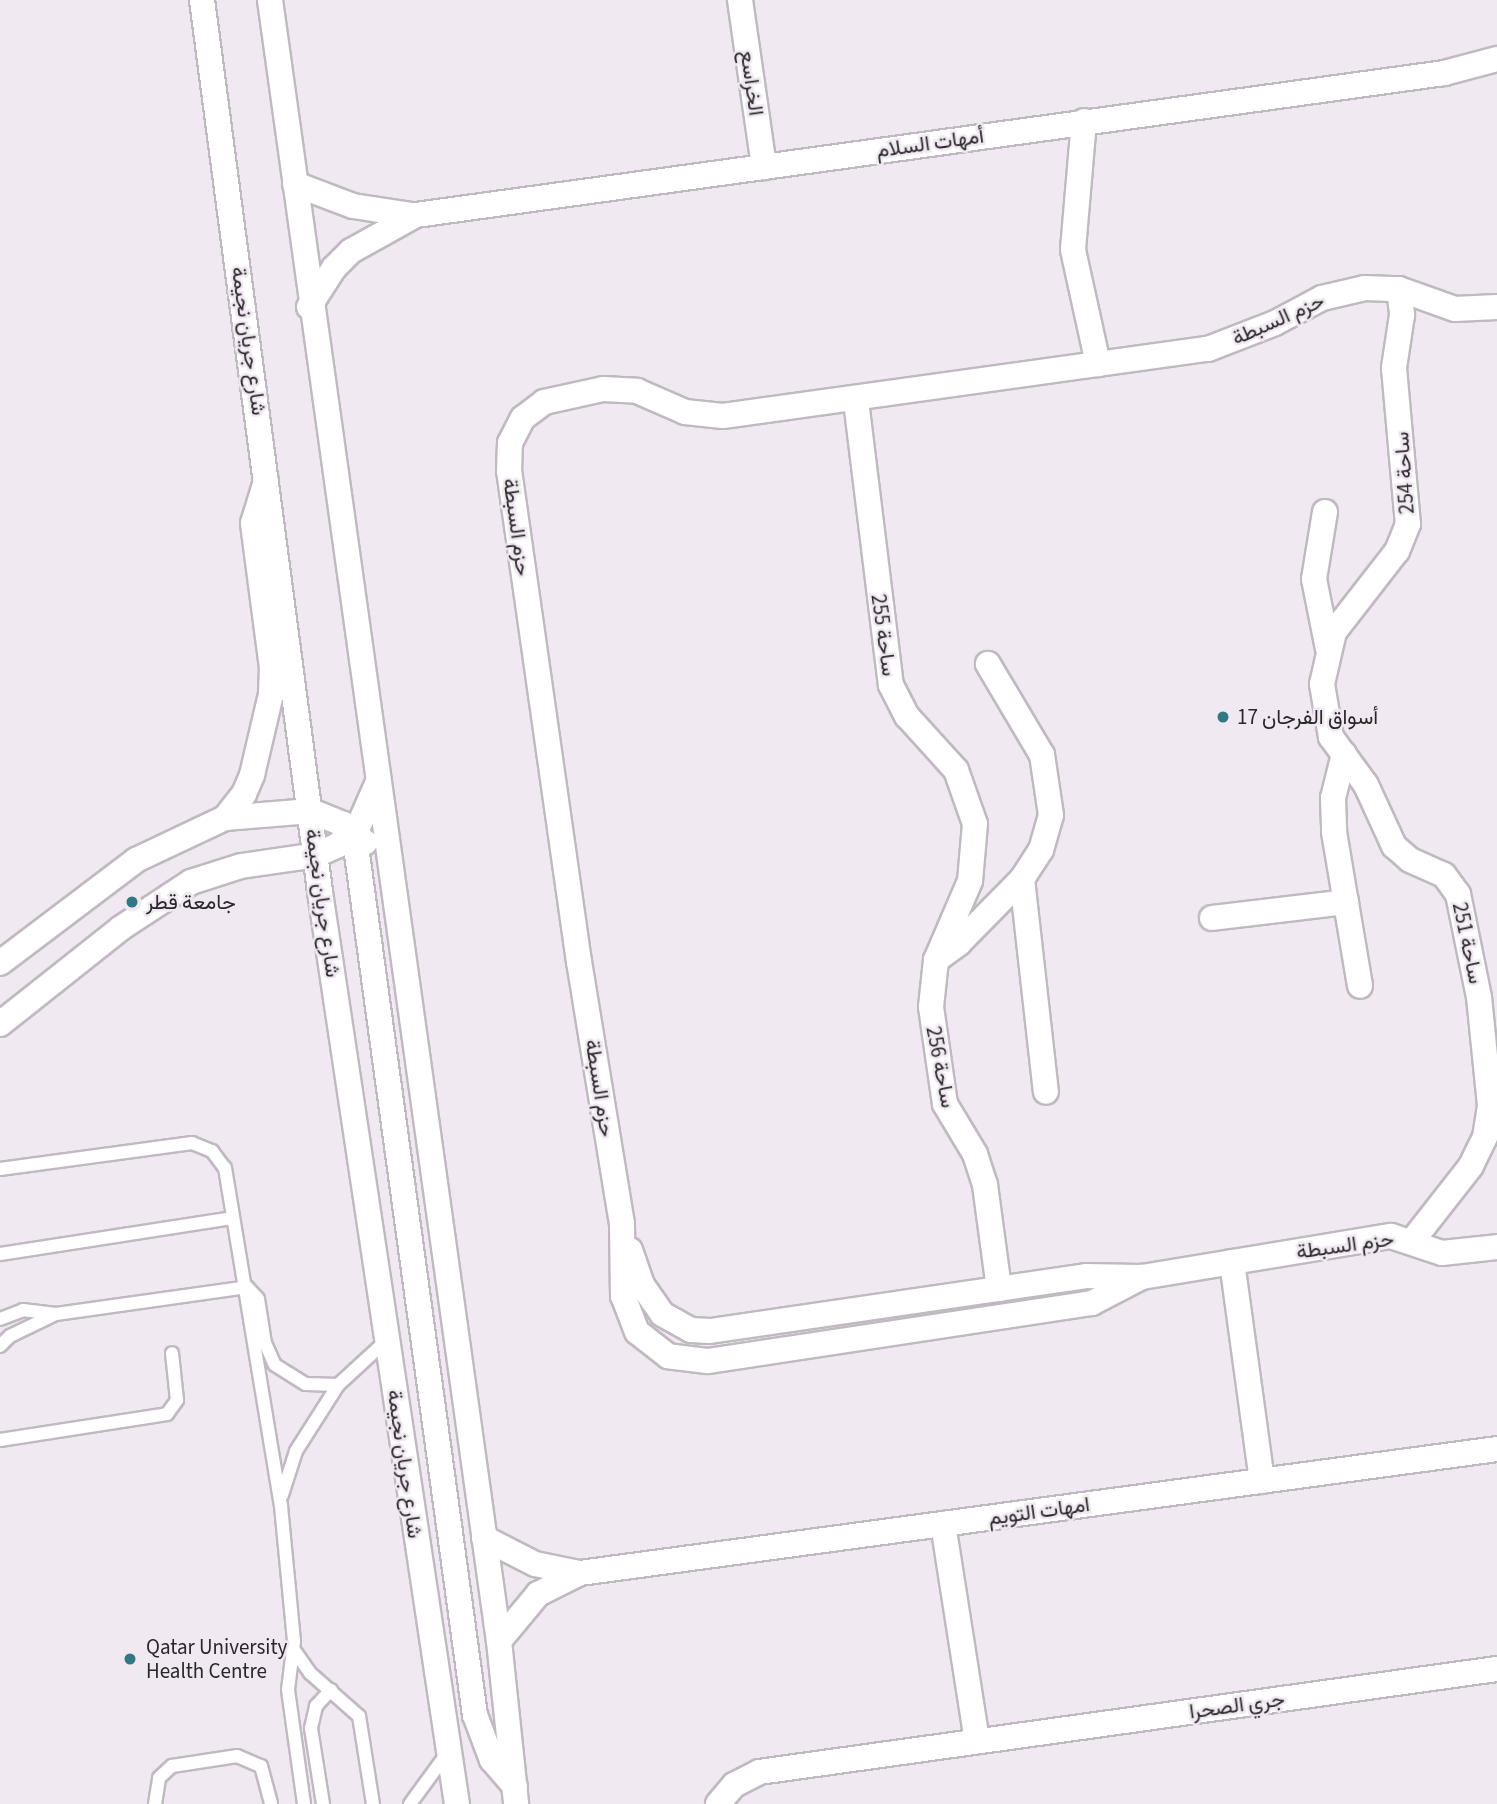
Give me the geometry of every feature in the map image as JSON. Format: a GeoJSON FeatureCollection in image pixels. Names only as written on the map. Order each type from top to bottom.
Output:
{"type":"FeatureCollection","features":[{"type":"Feature","properties":{"kind":"street","name":"شارع جريان نجيمة"},"geometry":{"type":"LineString","coordinates":[[202,0],[268,477],[316,855],[457,1804]]}},
{"type":"Feature","properties":{"kind":"street"},"geometry":{"type":"LineString","coordinates":[[270,0],[309,307],[499,1642],[515,1795]]}},
{"type":"Feature","properties":{"kind":"street","name":"الخراسع"},"geometry":{"type":"LineString","coordinates":[[740,0],[764,167]]}},
{"type":"Feature","properties":{"kind":"street","name":"أمهات السلام"},"geometry":{"type":"LineString","coordinates":[[295,184],[354,206],[416,215],[1444,73],[1497,59]]}},
{"type":"Feature","properties":{"kind":"street","name":"أمهات السلام"},"geometry":{"type":"LineString","coordinates":[[1444,73],[1497,74]]}},
{"type":"Feature","properties":{"kind":"street"},"geometry":{"type":"LineString","coordinates":[[1084,121],[1073,250],[1098,364]]}},
{"type":"Feature","properties":{"kind":"street","name":"أمهات السلام"},"geometry":{"type":"LineString","coordinates":[[309,307],[334,268],[351,251],[416,215]]}},
{"type":"Feature","properties":{"kind":"street","name":"حزم السبطة"},"geometry":{"type":"LineString","coordinates":[[1142,1277],[1092,1303],[706,1361],[688,1359],[651,1346],[628,1315],[622,1224],[575,935],[509,471],[509,443],[523,418],[544,402],[603,389],[637,391],[703,416],[856,401],[1208,349],[1275,323],[1322,298],[1365,288],[1399,289],[1441,307],[1469,310],[1497,307]]}},
{"type":"Feature","properties":{"kind":"street","name":"ساحة 254"},"geometry":{"type":"LineString","coordinates":[[1344,754],[1331,737],[1322,702],[1328,649],[1343,617],[1397,551],[1408,524],[1394,368],[1402,315],[1399,289]]}},
{"type":"Feature","properties":{"kind":"street","name":"ساحة 255"},"geometry":{"type":"LineString","coordinates":[[856,401],[891,684],[907,716],[956,771],[971,806],[976,844]]}},
{"type":"Feature","properties":{"kind":"street"},"geometry":{"type":"LineString","coordinates":[[225,818],[244,794],[252,775],[271,694],[272,668],[253,523],[268,477]]}},
{"type":"Feature","properties":{"kind":"street"},"geometry":{"type":"LineString","coordinates":[[1325,512],[1314,579],[1328,649]]}},
{"type":"Feature","properties":{"kind":"street"},"geometry":{"type":"LineString","coordinates":[[936,960],[976,927],[1023,879],[1046,835],[1051,805],[1048,775],[1032,737],[988,664]]}},
{"type":"Feature","properties":{"kind":"street"},"geometry":{"type":"LineString","coordinates":[[1344,754],[1333,815],[1360,986]]}},
{"type":"Feature","properties":{"kind":"street","name":"ساحة 251"},"geometry":{"type":"LineString","coordinates":[[1344,754],[1366,785],[1394,846],[1409,860],[1444,875],[1458,894],[1479,997],[1490,1105],[1485,1137],[1471,1166],[1413,1240]]}},
{"type":"Feature","properties":{"kind":"street"},"geometry":{"type":"LineString","coordinates":[[377,783],[354,832],[475,1715],[488,1753],[515,1795]]}},
{"type":"Feature","properties":{"kind":"street"},"geometry":{"type":"LineString","coordinates":[[0,963],[136,860],[225,818],[311,811],[354,832],[392,883]]}},
{"type":"Feature","properties":{"kind":"street"},"geometry":{"type":"LineString","coordinates":[[0,1024],[121,928],[191,883],[241,866],[316,855],[354,832]]}},
{"type":"Feature","properties":{"kind":"street","name":"ساحة 256"},"geometry":{"type":"LineString","coordinates":[[976,844],[970,881],[936,960],[931,1007],[942,1091],[950,1116],[981,1169],[999,1289]]}},
{"type":"Feature","properties":{"kind":"street"},"geometry":{"type":"LineString","coordinates":[[1023,879],[1046,1092]]}},
{"type":"Feature","properties":{"kind":"street"},"geometry":{"type":"LineString","coordinates":[[1212,918],[1346,902]]}},
{"type":"Feature","properties":{"kind":"street","name":"حزم السبطة"},"geometry":{"type":"LineString","coordinates":[[622,1224],[650,1300],[662,1314],[691,1330],[726,1330],[1086,1276],[1142,1277],[1391,1236],[1413,1240],[1442,1253],[1497,1247]]}},
{"type":"Feature","properties":{"kind":"street"},"geometry":{"type":"LineString","coordinates":[[1232,1262],[1262,1481]]}},
{"type":"Feature","properties":{"kind":"street"},"geometry":{"type":"LineString","coordinates":[[944,1298],[948,1325]]}},
{"type":"Feature","properties":{"kind":"street"},"geometry":{"type":"LineString","coordinates":[[840,1314],[844,1340]]}},
{"type":"Feature","properties":{"kind":"street"},"geometry":{"type":"LineString","coordinates":[[688,1359],[691,1330]]}},
{"type":"Feature","properties":{"kind":"street","name":"امهات التويم"},"geometry":{"type":"LineString","coordinates":[[499,1642],[538,1594],[580,1573],[1497,1449]]}},
{"type":"Feature","properties":{"kind":"street"},"geometry":{"type":"LineString","coordinates":[[943,1524],[977,1741]]}},
{"type":"Feature","properties":{"kind":"street","name":"امهات التويم"},"geometry":{"type":"LineString","coordinates":[[484,1538],[536,1564],[580,1573]]}},
{"type":"Feature","properties":{"kind":"street","name":"جري الصحرا"},"geometry":{"type":"LineString","coordinates":[[719,1804],[734,1785],[760,1772],[1497,1669]]}},
{"type":"Feature","properties":{"kind":"lane"},"geometry":{"type":"LineString","coordinates":[[0,1169],[192,1143],[220,1159],[281,1506],[293,1650],[287,1678],[304,1804]]}},
{"type":"Feature","properties":{"kind":"lane"},"geometry":{"type":"LineString","coordinates":[[0,1254],[232,1218]]}},
{"type":"Feature","properties":{"kind":"lane"},"geometry":{"type":"LineString","coordinates":[[0,1319],[23,1310],[55,1314],[242,1286],[257,1294],[265,1343],[275,1365],[306,1384],[338,1385]]}},
{"type":"Feature","properties":{"kind":"lane"},"geometry":{"type":"LineString","coordinates":[[0,1346],[10,1336],[55,1314]]}},
{"type":"Feature","properties":{"kind":"lane"},"geometry":{"type":"LineString","coordinates":[[281,1506],[296,1451],[338,1385],[387,1340]]}},
{"type":"Feature","properties":{"kind":"lane"},"geometry":{"type":"LineString","coordinates":[[0,1440],[167,1414],[177,1399],[172,1353]]}},
{"type":"Feature","properties":{"kind":"lane"},"geometry":{"type":"LineString","coordinates":[[293,1650],[310,1672],[352,1706],[364,1728],[373,1804]]}},
{"type":"Feature","properties":{"kind":"lane"},"geometry":{"type":"LineString","coordinates":[[323,1804],[312,1737],[316,1706],[331,1690]]}},
{"type":"Feature","properties":{"kind":"lane"},"geometry":{"type":"LineString","coordinates":[[295,1739],[312,1737]]}},
{"type":"Feature","properties":{"kind":"lane"},"geometry":{"type":"LineString","coordinates":[[410,1804],[448,1752]]}},
{"type":"Feature","properties":{"kind":"lane"},"geometry":{"type":"LineString","coordinates":[[155,1804],[159,1778],[172,1766],[237,1756],[261,1766],[271,1804]]}},
{"type":"Feature","properties":{"kind":"place","name":"أسواق الفرجان 17"},"geometry":{"type":"Point","coordinates":[1223,717]}},
{"type":"Feature","properties":{"kind":"place","name":"جامعة قطر"},"geometry":{"type":"Point","coordinates":[132,902]}},
{"type":"Feature","properties":{"kind":"place","name":"Qatar University Health Centre"},"geometry":{"type":"Point","coordinates":[130,1659]}}]}
